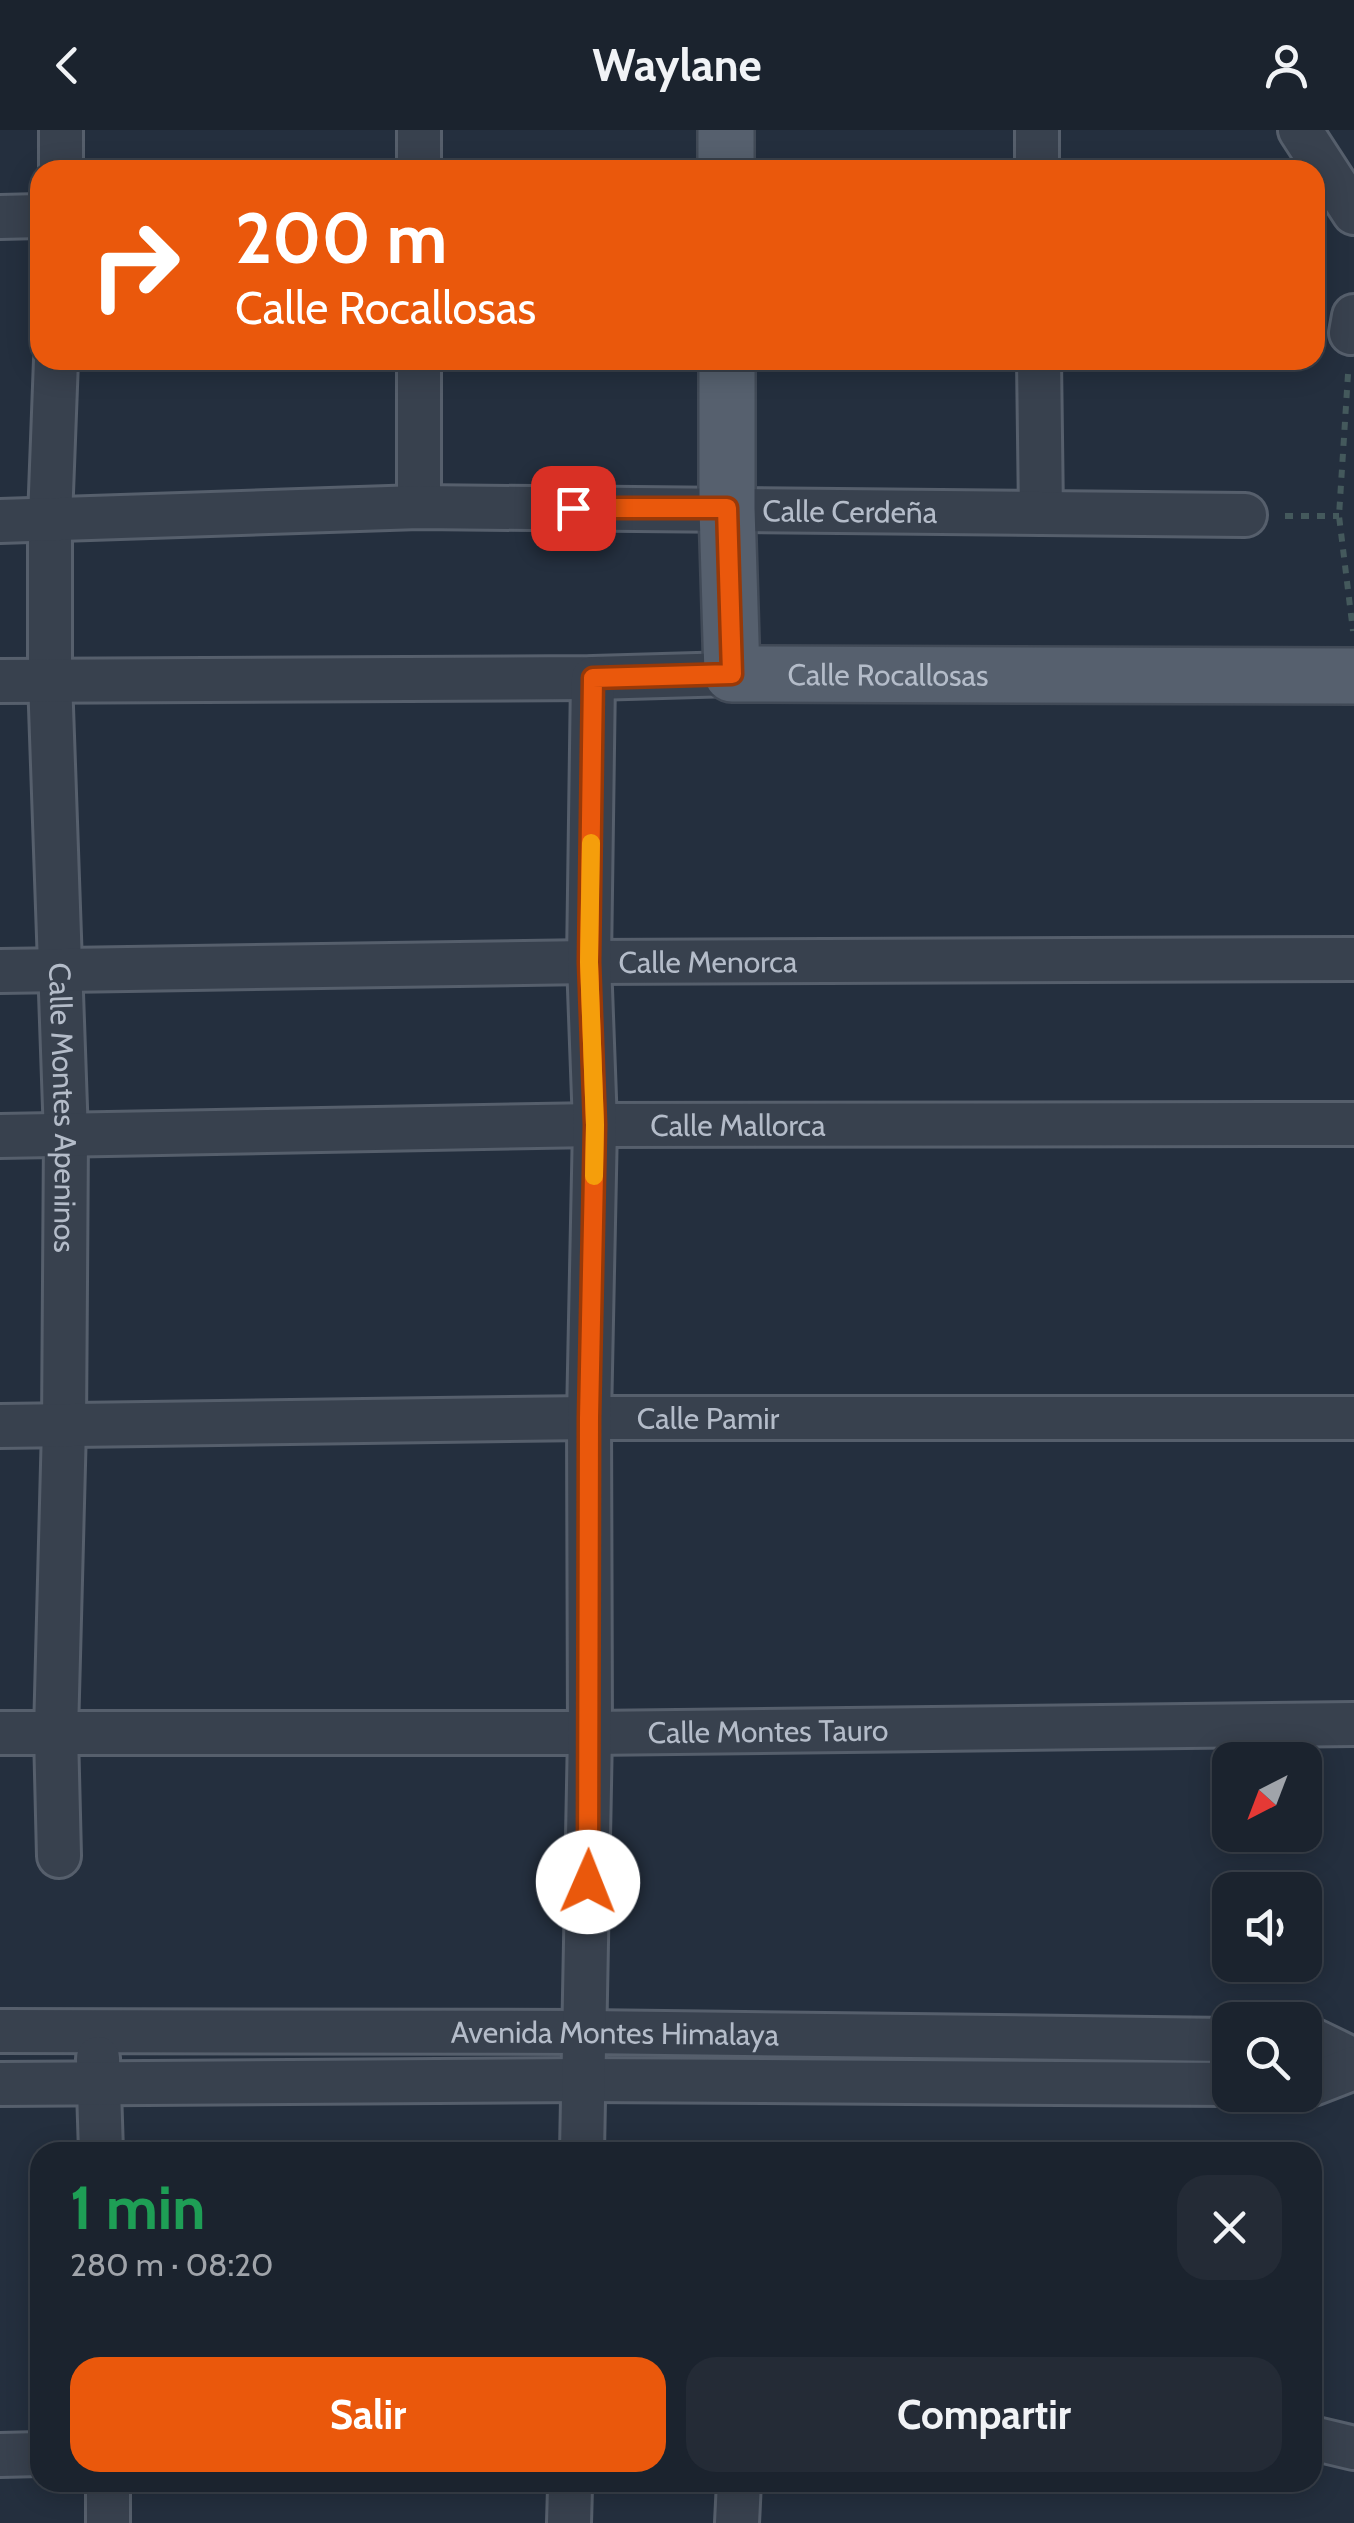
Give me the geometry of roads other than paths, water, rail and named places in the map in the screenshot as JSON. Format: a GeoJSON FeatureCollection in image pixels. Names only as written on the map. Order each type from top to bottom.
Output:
{"type":"FeatureCollection","features":[{"type":"Feature","properties":{"kind":"main road"},"geometry":{"type":"LineString","coordinates":[[726,130],[726,160]]}},
{"type":"Feature","properties":{"kind":"main road"},"geometry":{"type":"LineString","coordinates":[[727,370],[732,674]]}},
{"type":"Feature","properties":{"kind":"main road","name":"Calle Rocallosas"},"geometry":{"type":"LineString","coordinates":[[732,674],[1354,676]]}},
{"type":"Feature","properties":{"kind":"street"},"geometry":{"type":"LineString","coordinates":[[61,130],[61,160]]}},
{"type":"Feature","properties":{"kind":"street"},"geometry":{"type":"LineString","coordinates":[[418,130],[418,160]]}},
{"type":"Feature","properties":{"kind":"street"},"geometry":{"type":"LineString","coordinates":[[1037,130],[1037,160]]}},
{"type":"Feature","properties":{"kind":"street"},"geometry":{"type":"LineString","coordinates":[[1300,130],[1320,160]]}},
{"type":"Feature","properties":{"kind":"street"},"geometry":{"type":"LineString","coordinates":[[1325,168],[1354,213]]}},
{"type":"Feature","properties":{"kind":"street"},"geometry":{"type":"LineString","coordinates":[[0,217],[30,216]]}},
{"type":"Feature","properties":{"kind":"street","name":"Calle Montes Apeninos"},"geometry":{"type":"LineString","coordinates":[[56,370],[50,679],[66,1136],[56,1733],[59,1856]]}},
{"type":"Feature","properties":{"kind":"street"},"geometry":{"type":"LineString","coordinates":[[418,370],[418,506]]}},
{"type":"Feature","properties":{"kind":"street"},"geometry":{"type":"LineString","coordinates":[[1039,370],[1041,513]]}},
{"type":"Feature","properties":{"kind":"street","name":"Calle Cerdeña"},"geometry":{"type":"LineString","coordinates":[[0,521],[418,506],[1246,515]]}},
{"type":"Feature","properties":{"kind":"street","name":"Calle Rocallosas"},"geometry":{"type":"LineString","coordinates":[[0,681],[732,674]]}},
{"type":"Feature","properties":{"kind":"street"},"geometry":{"type":"LineString","coordinates":[[582,2142],[595,1125],[589,962],[593,678]]}},
{"type":"Feature","properties":{"kind":"street","name":"Calle Menorca"},"geometry":{"type":"LineString","coordinates":[[0,971],[589,962],[1354,959]]}},
{"type":"Feature","properties":{"kind":"street","name":"Calle Mallorca"},"geometry":{"type":"LineString","coordinates":[[0,1136],[595,1125],[1354,1124]]}},
{"type":"Feature","properties":{"kind":"street","name":"Calle Pamir"},"geometry":{"type":"LineString","coordinates":[[0,1426],[589,1418],[1354,1418]]}},
{"type":"Feature","properties":{"kind":"street","name":"Calle Montes Tauro"},"geometry":{"type":"LineString","coordinates":[[0,1732],[590,1733],[1354,1724]]}},
{"type":"Feature","properties":{"kind":"street","name":"Avenida Montes Himalaya"},"geometry":{"type":"LineString","coordinates":[[0,2031],[586,2032],[1212,2040]]}},
{"type":"Feature","properties":{"kind":"street"},"geometry":{"type":"LineString","coordinates":[[98,2031],[101,2142]]}},
{"type":"Feature","properties":{"kind":"street"},"geometry":{"type":"LineString","coordinates":[[1322,2043],[1354,2060]]}},
{"type":"Feature","properties":{"kind":"street"},"geometry":{"type":"LineString","coordinates":[[1322,2080],[1354,2068]]}},
{"type":"Feature","properties":{"kind":"street","name":"Avenida Montes Himalaya"},"geometry":{"type":"LineString","coordinates":[[0,2084],[585,2080],[1212,2084]]}},
{"type":"Feature","properties":{"kind":"street"},"geometry":{"type":"LineString","coordinates":[[1322,2440],[1354,2448]]}},
{"type":"Feature","properties":{"kind":"street"},"geometry":{"type":"LineString","coordinates":[[0,2455],[30,2454]]}},
{"type":"Feature","properties":{"kind":"street"},"geometry":{"type":"LineString","coordinates":[[108,2492],[108,2523]]}},
{"type":"Feature","properties":{"kind":"street"},"geometry":{"type":"LineString","coordinates":[[569,2523],[570,2492]]}},
{"type":"Feature","properties":{"kind":"street"},"geometry":{"type":"LineString","coordinates":[[737,2523],[738,2492]]}}]}
